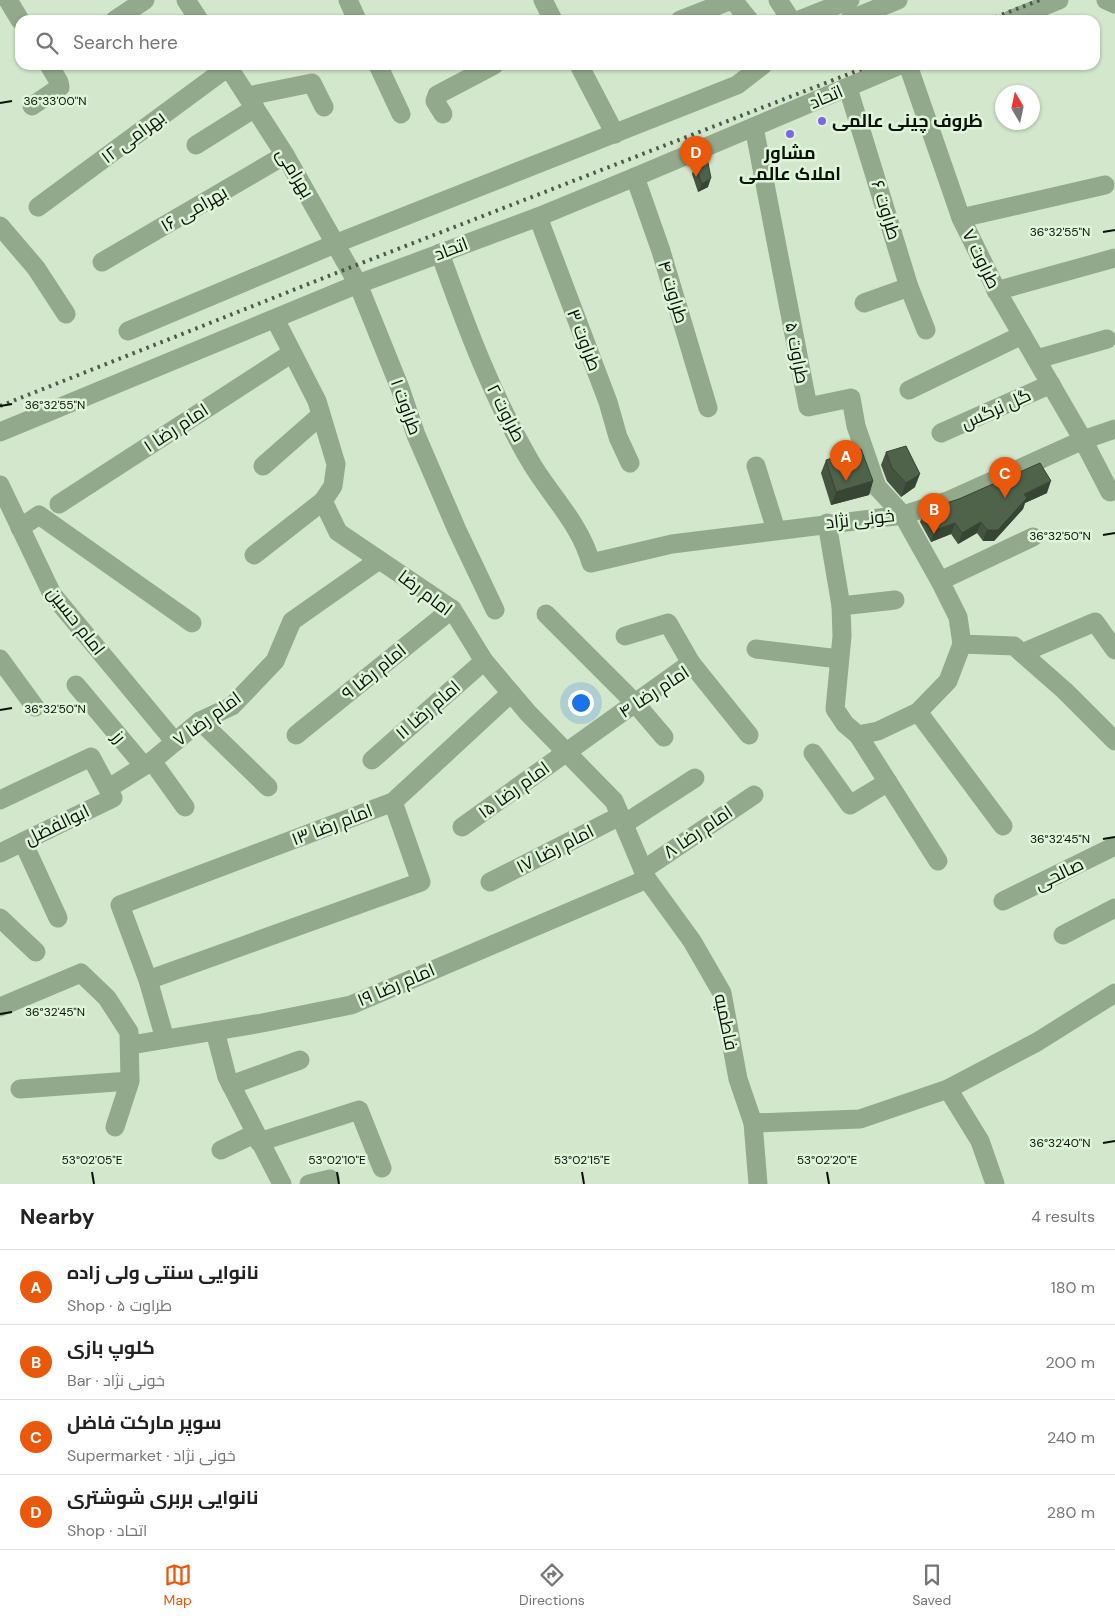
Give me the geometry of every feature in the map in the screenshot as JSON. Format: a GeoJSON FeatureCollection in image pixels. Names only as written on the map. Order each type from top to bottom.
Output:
{"type":"FeatureCollection","features":[{"type":"Feature","properties":{"kind":"street"},"geometry":{"type":"LineString","coordinates":[[8,0],[17,15]]}},
{"type":"Feature","properties":{"kind":"street"},"geometry":{"type":"LineString","coordinates":[[122,15],[145,0]]}},
{"type":"Feature","properties":{"kind":"street"},"geometry":{"type":"LineString","coordinates":[[186,0],[196,15]]}},
{"type":"Feature","properties":{"kind":"street"},"geometry":{"type":"LineString","coordinates":[[348,0],[355,15]]}},
{"type":"Feature","properties":{"kind":"street"},"geometry":{"type":"LineString","coordinates":[[543,0],[550,15]]}},
{"type":"Feature","properties":{"kind":"street"},"geometry":{"type":"LineString","coordinates":[[693,15],[732,0],[745,15]]}},
{"type":"Feature","properties":{"kind":"street"},"geometry":{"type":"LineString","coordinates":[[778,0],[788,15]]}},
{"type":"Feature","properties":{"kind":"street"},"geometry":{"type":"LineString","coordinates":[[812,15],[850,0]]}},
{"type":"Feature","properties":{"kind":"street"},"geometry":{"type":"LineString","coordinates":[[860,15],[898,0]]}},
{"type":"Feature","properties":{"kind":"street"},"geometry":{"type":"LineString","coordinates":[[1022,15],[1059,0]]}},
{"type":"Feature","properties":{"kind":"street"},"geometry":{"type":"LineString","coordinates":[[1106,0],[1115,4]]}},
{"type":"Feature","properties":{"kind":"street"},"geometry":{"type":"LineString","coordinates":[[32,106],[60,87],[60,82],[52,70]]}},
{"type":"Feature","properties":{"kind":"street","name":"بهرامی ۱۲"},"geometry":{"type":"LineString","coordinates":[[38,207],[222,70]]}},
{"type":"Feature","properties":{"kind":"street","name":"بهرامی"},"geometry":{"type":"LineString","coordinates":[[230,70],[285,155],[337,243],[358,284]]}},
{"type":"Feature","properties":{"kind":"street"},"geometry":{"type":"LineString","coordinates":[[380,70],[400,114]]}},
{"type":"Feature","properties":{"kind":"street"},"geometry":{"type":"LineString","coordinates":[[443,114],[435,101],[437,95],[484,70]]}},
{"type":"Feature","properties":{"kind":"street"},"geometry":{"type":"LineString","coordinates":[[582,70],[616,134]]}},
{"type":"Feature","properties":{"kind":"street"},"geometry":{"type":"LineString","coordinates":[[128,331],[337,243],[737,85],[756,70]]}},
{"type":"Feature","properties":{"kind":"street","name":"اتحاد"},"geometry":{"type":"LineString","coordinates":[[0,432],[275,320],[358,284],[538,217],[889,70]]}},
{"type":"Feature","properties":{"kind":"street","name":"طراوت ۷"},"geometry":{"type":"LineString","coordinates":[[910,70],[962,218],[996,291],[1083,440],[1110,492]]}},
{"type":"Feature","properties":{"kind":"street"},"geometry":{"type":"LineString","coordinates":[[196,145],[252,102],[312,83],[324,107]]}},
{"type":"Feature","properties":{"kind":"street","name":"طراوت ۶"},"geometry":{"type":"LineString","coordinates":[[848,88],[909,287],[926,330]]}},
{"type":"Feature","properties":{"kind":"street","name":"طراوت ۵"},"geometry":{"type":"LineString","coordinates":[[754,128],[808,407],[851,398],[856,426],[877,487],[903,515]]}},
{"type":"Feature","properties":{"kind":"street","name":"بهرامی ۱۶"},"geometry":{"type":"LineString","coordinates":[[102,262],[285,155]]}},
{"type":"Feature","properties":{"kind":"street","name":"طراوت ۴"},"geometry":{"type":"LineString","coordinates":[[635,177],[660,251],[708,408]]}},
{"type":"Feature","properties":{"kind":"street"},"geometry":{"type":"LineString","coordinates":[[962,218],[1105,185]]}},
{"type":"Feature","properties":{"kind":"street","name":"طراوت ۳"},"geometry":{"type":"LineString","coordinates":[[538,217],[608,402],[618,437],[630,463]]}},
{"type":"Feature","properties":{"kind":"street"},"geometry":{"type":"LineString","coordinates":[[3,235],[36,268],[66,314]]}},
{"type":"Feature","properties":{"kind":"street","name":"طراوت ۲"},"geometry":{"type":"LineString","coordinates":[[440,253],[483,367],[533,466],[586,547],[591,564]]}},
{"type":"Feature","properties":{"kind":"street"},"geometry":{"type":"LineString","coordinates":[[996,291],[1115,258]]}},
{"type":"Feature","properties":{"kind":"street","name":"طراوت ۱"},"geometry":{"type":"LineString","coordinates":[[358,284],[400,388],[416,435],[457,530],[495,610]]}},
{"type":"Feature","properties":{"kind":"street"},"geometry":{"type":"LineString","coordinates":[[864,303],[909,287]]}},
{"type":"Feature","properties":{"kind":"street"},"geometry":{"type":"LineString","coordinates":[[254,555],[323,501],[333,486],[336,464],[317,401],[275,320]]}},
{"type":"Feature","properties":{"kind":"street"},"geometry":{"type":"LineString","coordinates":[[909,390],[1022,335]]}},
{"type":"Feature","properties":{"kind":"street"},"geometry":{"type":"LineString","coordinates":[[1036,359],[1107,339]]}},
{"type":"Feature","properties":{"kind":"street","name":"امام رضا ۱"},"geometry":{"type":"LineString","coordinates":[[59,504],[292,353]]}},
{"type":"Feature","properties":{"kind":"street","name":"گل نرگس"},"geometry":{"type":"LineString","coordinates":[[941,433],[1051,384]]}},
{"type":"Feature","properties":{"kind":"street"},"geometry":{"type":"LineString","coordinates":[[263,466],[321,415]]}},
{"type":"Feature","properties":{"kind":"street","name":"خونی نژاد"},"geometry":{"type":"LineString","coordinates":[[591,564],[672,544],[827,523],[903,515],[950,500],[1083,440],[1115,429]]}},
{"type":"Feature","properties":{"kind":"street"},"geometry":{"type":"LineString","coordinates":[[756,466],[776,530]]}},
{"type":"Feature","properties":{"kind":"street","name":"امام حسین"},"geometry":{"type":"LineString","coordinates":[[0,485],[52,594],[174,742]]}},
{"type":"Feature","properties":{"kind":"street","name":"امام رضا"},"geometry":{"type":"LineString","coordinates":[[323,501],[338,532],[452,609],[484,661],[511,693],[614,801],[645,874]]}},
{"type":"Feature","properties":{"kind":"street"},"geometry":{"type":"LineString","coordinates":[[20,528],[39,515],[192,623]]}},
{"type":"Feature","properties":{"kind":"street"},"geometry":{"type":"LineString","coordinates":[[858,735],[878,731],[918,712],[948,681],[962,644],[958,617],[903,515]]}},
{"type":"Feature","properties":{"kind":"street"},"geometry":{"type":"LineString","coordinates":[[827,523],[841,606],[842,636],[835,709],[844,724],[858,735],[938,861]]}},
{"type":"Feature","properties":{"kind":"street"},"geometry":{"type":"LineString","coordinates":[[940,581],[1033,537]]}},
{"type":"Feature","properties":{"kind":"street","name":"امام رضا ۷"},"geometry":{"type":"LineString","coordinates":[[111,793],[200,721],[232,706],[274,661],[292,621],[379,560]]}},
{"type":"Feature","properties":{"kind":"street"},"geometry":{"type":"LineString","coordinates":[[841,606],[896,600]]}},
{"type":"Feature","properties":{"kind":"street","name":"امام رضا ۹"},"geometry":{"type":"LineString","coordinates":[[296,735],[452,609]]}},
{"type":"Feature","properties":{"kind":"street"},"geometry":{"type":"LineString","coordinates":[[546,614],[635,703],[664,737]]}},
{"type":"Feature","properties":{"kind":"street"},"geometry":{"type":"LineString","coordinates":[[1022,653],[1095,622],[1115,650]]}},
{"type":"Feature","properties":{"kind":"street"},"geometry":{"type":"LineString","coordinates":[[625,636],[668,623],[691,664]]}},
{"type":"Feature","properties":{"kind":"street"},"geometry":{"type":"LineString","coordinates":[[962,644],[1014,646],[1065,690],[1115,741]]}},
{"type":"Feature","properties":{"kind":"street"},"geometry":{"type":"LineString","coordinates":[[756,649],[839,658]]}},
{"type":"Feature","properties":{"kind":"street"},"geometry":{"type":"LineString","coordinates":[[0,659],[35,707]]}},
{"type":"Feature","properties":{"kind":"street","name":"امام رضا ۱۱"},"geometry":{"type":"LineString","coordinates":[[372,760],[484,661]]}},
{"type":"Feature","properties":{"kind":"street","name":"امام رضا ۴"},"geometry":{"type":"LineString","coordinates":[[566,752],[691,664],[749,735]]}},
{"type":"Feature","properties":{"kind":"street","name":"رز"},"geometry":{"type":"LineString","coordinates":[[76,685],[185,807]]}},
{"type":"Feature","properties":{"kind":"street","name":"امام رضا ۱۳"},"geometry":{"type":"LineString","coordinates":[[148,980],[120,905],[393,802],[511,693]]}},
{"type":"Feature","properties":{"kind":"street"},"geometry":{"type":"LineString","coordinates":[[918,712],[1003,826]]}},
{"type":"Feature","properties":{"kind":"street"},"geometry":{"type":"LineString","coordinates":[[200,721],[268,787]]}},
{"type":"Feature","properties":{"kind":"street","name":"امام رضا ۱۵"},"geometry":{"type":"LineString","coordinates":[[462,827],[566,752]]}},
{"type":"Feature","properties":{"kind":"street"},"geometry":{"type":"LineString","coordinates":[[813,753],[850,805],[888,782]]}},
{"type":"Feature","properties":{"kind":"street"},"geometry":{"type":"LineString","coordinates":[[0,800],[91,757],[111,793]]}},
{"type":"Feature","properties":{"kind":"street","name":"امام رضا ۱۷"},"geometry":{"type":"LineString","coordinates":[[490,882],[622,820],[695,778]]}},
{"type":"Feature","properties":{"kind":"street","name":"ابوالفضل"},"geometry":{"type":"LineString","coordinates":[[0,853],[111,793]]}},
{"type":"Feature","properties":{"kind":"street","name":"امام رضا ۸"},"geometry":{"type":"LineString","coordinates":[[645,874],[754,795]]}},
{"type":"Feature","properties":{"kind":"street"},"geometry":{"type":"LineString","coordinates":[[165,1040],[148,980],[421,882],[393,802]]}},
{"type":"Feature","properties":{"kind":"street"},"geometry":{"type":"LineString","coordinates":[[23,842],[58,918]]}},
{"type":"Feature","properties":{"kind":"street","name":"صالحی"},"geometry":{"type":"LineString","coordinates":[[1003,901],[1115,846]]}},
{"type":"Feature","properties":{"kind":"street","name":"امام رضا ۱۹"},"geometry":{"type":"LineString","coordinates":[[131,1045],[351,1005],[645,874]]}},
{"type":"Feature","properties":{"kind":"street","name":"فاطمیه"},"geometry":{"type":"LineString","coordinates":[[645,874],[692,941],[722,992],[738,1080],[753,1123],[758,1184]]}},
{"type":"Feature","properties":{"kind":"street"},"geometry":{"type":"LineString","coordinates":[[1063,935],[1115,908]]}},
{"type":"Feature","properties":{"kind":"street"},"geometry":{"type":"LineString","coordinates":[[0,918],[36,952]]}},
{"type":"Feature","properties":{"kind":"street"},"geometry":{"type":"LineString","coordinates":[[0,1007],[81,973],[107,998],[129,1032],[131,1045],[130,1081],[115,1127]]}},
{"type":"Feature","properties":{"kind":"street"},"geometry":{"type":"LineString","coordinates":[[753,1123],[860,1119],[948,1089],[1037,1042],[1115,993]]}},
{"type":"Feature","properties":{"kind":"street"},"geometry":{"type":"LineString","coordinates":[[215,1031],[231,1085],[282,1184]]}},
{"type":"Feature","properties":{"kind":"street"},"geometry":{"type":"LineString","coordinates":[[231,1085],[300,1060]]}},
{"type":"Feature","properties":{"kind":"street"},"geometry":{"type":"LineString","coordinates":[[20,1089],[130,1081]]}},
{"type":"Feature","properties":{"kind":"street"},"geometry":{"type":"LineString","coordinates":[[948,1089],[980,1141],[995,1184]]}},
{"type":"Feature","properties":{"kind":"street"},"geometry":{"type":"LineString","coordinates":[[221,1150],[257,1138],[359,1110],[382,1168]]}},
{"type":"Feature","properties":{"kind":"street"},"geometry":{"type":"LineString","coordinates":[[309,1184],[330,1179]]}},
{"type":"Feature","properties":{"kind":"building"},"geometry":{"type":"Polygon","coordinates":[[[707,158],[711,178],[702,184],[695,166],[707,158]]]}},
{"type":"Feature","properties":{"kind":"building"},"geometry":{"type":"Polygon","coordinates":[[[906,446],[920,474],[906,483],[892,468],[886,452],[906,446]]]}},
{"type":"Feature","properties":{"kind":"building"},"geometry":{"type":"Polygon","coordinates":[[[861,449],[873,481],[836,492],[826,460],[861,449]]]}},
{"type":"Feature","properties":{"kind":"building"},"geometry":{"type":"Polygon","coordinates":[[[1040,463],[1051,481],[1024,494],[1027,498],[998,530],[987,530],[981,522],[962,533],[955,523],[935,530],[924,510],[959,499],[1040,463]]]}},
{"type":"Feature","properties":{"kind":"railway"},"geometry":{"type":"LineString","coordinates":[[1001,15],[1040,0]]}},
{"type":"Feature","properties":{"kind":"railway"},"geometry":{"type":"LineString","coordinates":[[0,406],[859,70]]}},
{"type":"Feature","properties":{"kind":"place","name":"ظروف چینی عالمی"},"geometry":{"type":"Point","coordinates":[822,121]}},
{"type":"Feature","properties":{"kind":"place","name":"مشاور املاک عالمی"},"geometry":{"type":"Point","coordinates":[790,134]}},
{"type":"Feature","properties":{"kind":"place","name":"نانوایی بربری شوشتری"},"geometry":{"type":"Point","coordinates":[696,177]}},
{"type":"Feature","properties":{"kind":"place","name":"نانوایی سنتی ولی زاده"},"geometry":{"type":"Point","coordinates":[846,481]}},
{"type":"Feature","properties":{"kind":"place","name":"سوپر مارکت فاضل"},"geometry":{"type":"Point","coordinates":[1005,498]}},
{"type":"Feature","properties":{"kind":"place","name":"کلوپ بازی"},"geometry":{"type":"Point","coordinates":[934,534]}}]}
